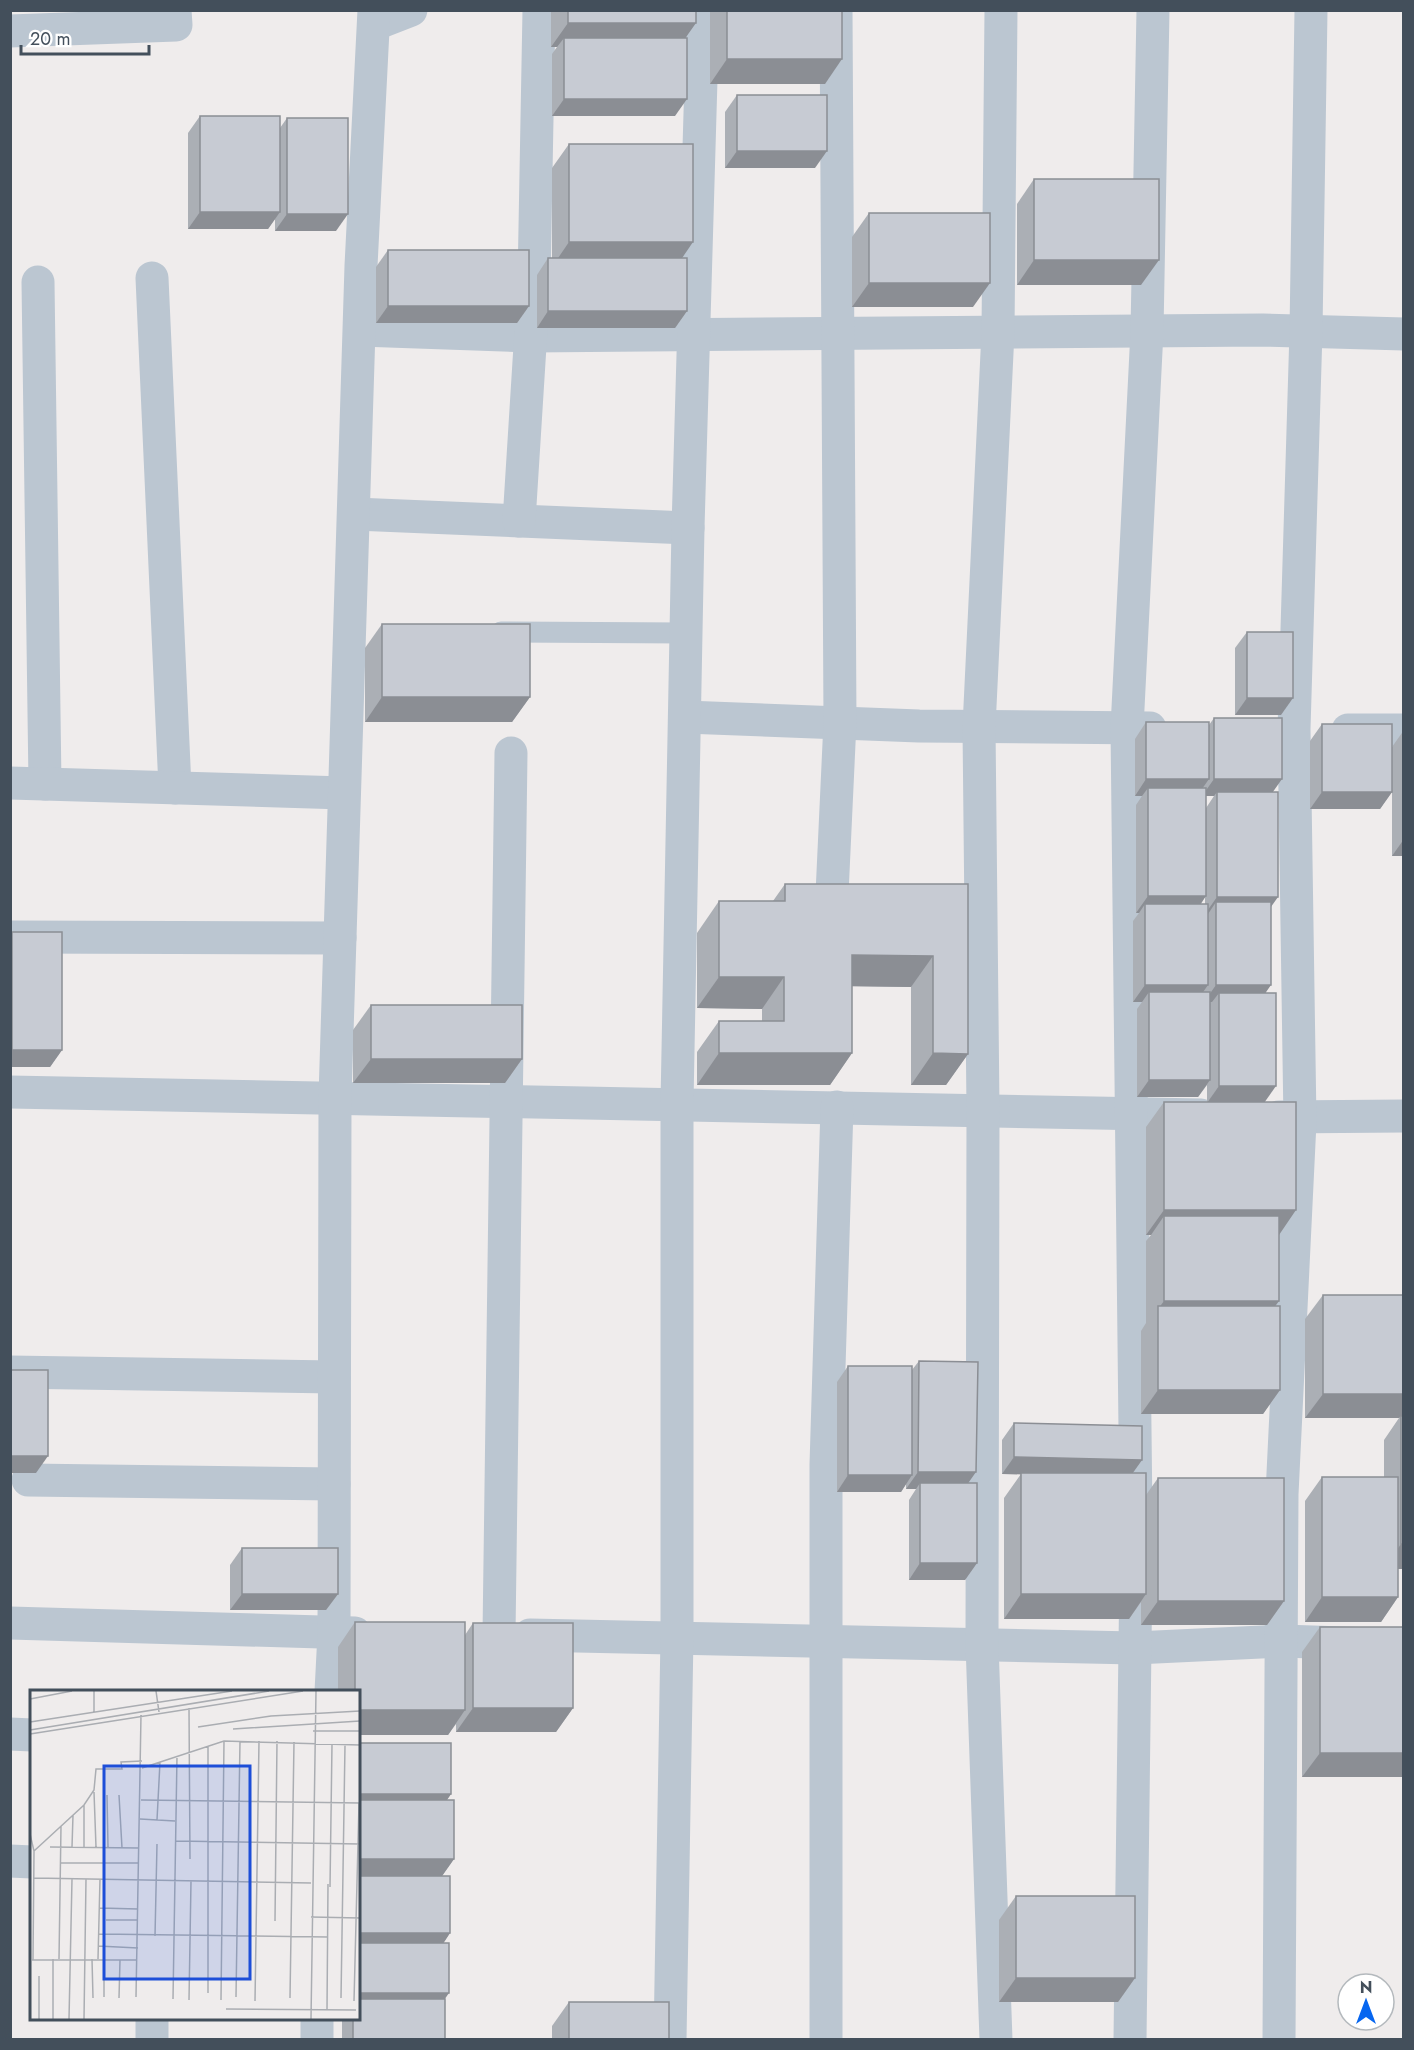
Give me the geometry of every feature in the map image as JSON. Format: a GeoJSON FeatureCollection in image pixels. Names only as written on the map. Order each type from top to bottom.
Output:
{"type":"FeatureCollection","features":[{"type":"Feature","properties":{"kind":"street"},"geometry":{"type":"LineString","coordinates":[[10,31],[176,25],[175,10]]}},
{"type":"Feature","properties":{"kind":"street"},"geometry":{"type":"LineString","coordinates":[[331,1690],[334,1633],[335,1097],[360,330],[374,17],[411,10]]}},
{"type":"Feature","properties":{"kind":"street"},"geometry":{"type":"LineString","coordinates":[[519,521],[534,282],[540,10]]}},
{"type":"Feature","properties":{"kind":"street"},"geometry":{"type":"LineString","coordinates":[[670,2040],[677,1636],[677,1103],[687,528],[695,334],[703,10]]}},
{"type":"Feature","properties":{"kind":"street"},"geometry":{"type":"LineString","coordinates":[[832,894],[840,722],[836,10]]}},
{"type":"Feature","properties":{"kind":"street"},"geometry":{"type":"LineString","coordinates":[[996,2040],[982,1644],[983,1109],[979,727],[998,332],[1001,10]]}},
{"type":"Feature","properties":{"kind":"street"},"geometry":{"type":"LineString","coordinates":[[1130,2040],[1137,1422],[1127,728],[1147,331],[1153,10]]}},
{"type":"Feature","properties":{"kind":"street"},"geometry":{"type":"LineString","coordinates":[[1279,2040],[1282,1494],[1300,1117],[1282,729],[1306,331],[1311,10]]}},
{"type":"Feature","properties":{"kind":"street"},"geometry":{"type":"LineString","coordinates":[[152,278],[175,788]]}},
{"type":"Feature","properties":{"kind":"street"},"geometry":{"type":"LineString","coordinates":[[38,282],[45,784]]}},
{"type":"Feature","properties":{"kind":"street"},"geometry":{"type":"LineString","coordinates":[[360,330],[530,336],[1147,331],[1306,331],[1404,334]]}},
{"type":"Feature","properties":{"kind":"street"},"geometry":{"type":"LineString","coordinates":[[355,514],[687,528]]}},
{"type":"Feature","properties":{"kind":"street"},"geometry":{"type":"LineString","coordinates":[[685,717],[979,727],[1175,728]]}},
{"type":"Feature","properties":{"kind":"street"},"geometry":{"type":"LineString","coordinates":[[1282,729],[1404,730]]}},
{"type":"Feature","properties":{"kind":"street"},"geometry":{"type":"LineString","coordinates":[[499,1634],[511,753]]}},
{"type":"Feature","properties":{"kind":"street"},"geometry":{"type":"LineString","coordinates":[[10,783],[344,793]]}},
{"type":"Feature","properties":{"kind":"street"},"geometry":{"type":"LineString","coordinates":[[10,937],[340,938]]}},
{"type":"Feature","properties":{"kind":"street"},"geometry":{"type":"LineString","coordinates":[[10,1092],[677,1103],[1238,1116],[1404,1116]]}},
{"type":"Feature","properties":{"kind":"street"},"geometry":{"type":"LineString","coordinates":[[826,2040],[828,1640],[826,1466],[837,1107]]}},
{"type":"Feature","properties":{"kind":"street"},"geometry":{"type":"LineString","coordinates":[[10,1372],[334,1377]]}},
{"type":"Feature","properties":{"kind":"street"},"geometry":{"type":"LineString","coordinates":[[28,1480],[334,1484]]}},
{"type":"Feature","properties":{"kind":"street"},"geometry":{"type":"LineString","coordinates":[[10,1623],[381,1633]]}},
{"type":"Feature","properties":{"kind":"street"},"geometry":{"type":"LineString","coordinates":[[463,1634],[677,1636],[1135,1648],[1282,1641],[1404,1645]]}},
{"type":"Feature","properties":{"kind":"street"},"geometry":{"type":"LineString","coordinates":[[10,1734],[30,1735]]}},
{"type":"Feature","properties":{"kind":"street"},"geometry":{"type":"LineString","coordinates":[[10,1860],[30,1862]]}},
{"type":"Feature","properties":{"kind":"street"},"geometry":{"type":"LineString","coordinates":[[152,2020],[152,2040]]}},
{"type":"Feature","properties":{"kind":"street"},"geometry":{"type":"LineString","coordinates":[[317,2040],[318,2020]]}},
{"type":"Feature","properties":{"kind":"lane"},"geometry":{"type":"LineString","coordinates":[[484,632],[686,633]]}},
{"type":"Feature","properties":{"kind":"building"},"geometry":{"type":"Polygon","coordinates":[[[568,10],[696,10],[696,23],[568,23],[568,10]]]}},
{"type":"Feature","properties":{"kind":"building"},"geometry":{"type":"Polygon","coordinates":[[[727,10],[842,10],[842,59],[727,59],[727,10]]]}},
{"type":"Feature","properties":{"kind":"building"},"geometry":{"type":"Polygon","coordinates":[[[564,38],[687,38],[687,99],[564,99],[564,38]]]}},
{"type":"Feature","properties":{"kind":"building"},"geometry":{"type":"Polygon","coordinates":[[[737,95],[827,95],[827,151],[737,151],[737,95]]]}},
{"type":"Feature","properties":{"kind":"building"},"geometry":{"type":"Polygon","coordinates":[[[200,116],[280,116],[280,212],[200,212],[200,116]]]}},
{"type":"Feature","properties":{"kind":"building"},"geometry":{"type":"Polygon","coordinates":[[[287,118],[348,118],[348,214],[287,214],[287,118]]]}},
{"type":"Feature","properties":{"kind":"building"},"geometry":{"type":"Polygon","coordinates":[[[569,144],[693,144],[693,242],[569,242],[569,144]]]}},
{"type":"Feature","properties":{"kind":"building"},"geometry":{"type":"Polygon","coordinates":[[[1034,179],[1159,179],[1159,260],[1034,260],[1034,179]]]}},
{"type":"Feature","properties":{"kind":"building"},"geometry":{"type":"Polygon","coordinates":[[[869,213],[990,213],[990,283],[869,283],[869,213]]]}},
{"type":"Feature","properties":{"kind":"building"},"geometry":{"type":"Polygon","coordinates":[[[388,250],[529,250],[529,306],[388,306],[388,250]]]}},
{"type":"Feature","properties":{"kind":"building"},"geometry":{"type":"Polygon","coordinates":[[[548,258],[687,258],[687,311],[548,311],[548,258]]]}},
{"type":"Feature","properties":{"kind":"building"},"geometry":{"type":"Polygon","coordinates":[[[382,624],[530,624],[530,697],[382,697],[382,624]]]}},
{"type":"Feature","properties":{"kind":"building"},"geometry":{"type":"Polygon","coordinates":[[[1247,632],[1293,632],[1293,698],[1247,698],[1247,632]]]}},
{"type":"Feature","properties":{"kind":"building"},"geometry":{"type":"Polygon","coordinates":[[[1214,718],[1282,718],[1282,779],[1214,779],[1214,718]]]}},
{"type":"Feature","properties":{"kind":"building"},"geometry":{"type":"Polygon","coordinates":[[[1146,722],[1209,722],[1209,779],[1146,779],[1146,722]]]}},
{"type":"Feature","properties":{"kind":"building"},"geometry":{"type":"Polygon","coordinates":[[[1322,724],[1392,724],[1392,792],[1322,792],[1322,724]]]}},
{"type":"Feature","properties":{"kind":"building"},"geometry":{"type":"Polygon","coordinates":[[[1148,788],[1206,788],[1206,896],[1148,896],[1148,788]]]}},
{"type":"Feature","properties":{"kind":"building"},"geometry":{"type":"Polygon","coordinates":[[[1217,792],[1278,792],[1278,897],[1217,897],[1217,792]]]}},
{"type":"Feature","properties":{"kind":"building"},"geometry":{"type":"Polygon","coordinates":[[[785,884],[968,884],[968,1054],[933,1053],[933,956],[852,955],[852,1053],[719,1053],[719,1021],[784,1021],[784,977],[719,977],[719,901],[785,901],[785,884]]]}},
{"type":"Feature","properties":{"kind":"building"},"geometry":{"type":"Polygon","coordinates":[[[1216,902],[1271,902],[1271,985],[1216,985],[1216,902]]]}},
{"type":"Feature","properties":{"kind":"building"},"geometry":{"type":"Polygon","coordinates":[[[1145,904],[1208,904],[1208,985],[1145,985],[1145,904]]]}},
{"type":"Feature","properties":{"kind":"building"},"geometry":{"type":"Polygon","coordinates":[[[12,932],[62,932],[62,1050],[12,1050],[12,932]]]}},
{"type":"Feature","properties":{"kind":"building"},"geometry":{"type":"Polygon","coordinates":[[[1149,992],[1210,992],[1210,1080],[1149,1080],[1149,992]]]}},
{"type":"Feature","properties":{"kind":"building"},"geometry":{"type":"Polygon","coordinates":[[[1219,993],[1276,993],[1276,1086],[1219,1086],[1219,993]]]}},
{"type":"Feature","properties":{"kind":"building"},"geometry":{"type":"Polygon","coordinates":[[[371,1005],[522,1005],[522,1059],[371,1059],[371,1005]]]}},
{"type":"Feature","properties":{"kind":"building"},"geometry":{"type":"Polygon","coordinates":[[[1164,1102],[1296,1102],[1296,1210],[1164,1210],[1164,1102]]]}},
{"type":"Feature","properties":{"kind":"building"},"geometry":{"type":"Polygon","coordinates":[[[1164,1216],[1279,1216],[1279,1301],[1164,1301],[1164,1216]]]}},
{"type":"Feature","properties":{"kind":"building"},"geometry":{"type":"Polygon","coordinates":[[[1323,1295],[1404,1295],[1404,1394],[1323,1394],[1323,1295]]]}},
{"type":"Feature","properties":{"kind":"building"},"geometry":{"type":"Polygon","coordinates":[[[1158,1306],[1280,1306],[1280,1390],[1158,1390],[1158,1306]]]}},
{"type":"Feature","properties":{"kind":"building"},"geometry":{"type":"Polygon","coordinates":[[[919,1361],[978,1362],[976,1472],[918,1472],[919,1361]]]}},
{"type":"Feature","properties":{"kind":"building"},"geometry":{"type":"Polygon","coordinates":[[[848,1366],[912,1366],[912,1475],[848,1475],[848,1366]]]}},
{"type":"Feature","properties":{"kind":"building"},"geometry":{"type":"Polygon","coordinates":[[[10,1370],[48,1370],[48,1456],[10,1456],[10,1370]]]}},
{"type":"Feature","properties":{"kind":"building"},"geometry":{"type":"Polygon","coordinates":[[[1401,1416],[1404,1416],[1404,1544],[1401,1544],[1401,1416]]]}},
{"type":"Feature","properties":{"kind":"building"},"geometry":{"type":"Polygon","coordinates":[[[1014,1423],[1142,1426],[1142,1460],[1014,1457],[1014,1423]]]}},
{"type":"Feature","properties":{"kind":"building"},"geometry":{"type":"Polygon","coordinates":[[[1021,1473],[1146,1473],[1146,1594],[1021,1594],[1021,1473]]]}},
{"type":"Feature","properties":{"kind":"building"},"geometry":{"type":"Polygon","coordinates":[[[1322,1477],[1398,1477],[1398,1597],[1322,1597],[1322,1477]]]}},
{"type":"Feature","properties":{"kind":"building"},"geometry":{"type":"Polygon","coordinates":[[[1158,1478],[1284,1478],[1284,1601],[1158,1601],[1158,1478]]]}},
{"type":"Feature","properties":{"kind":"building"},"geometry":{"type":"Polygon","coordinates":[[[920,1483],[977,1483],[977,1563],[920,1563],[920,1483]]]}},
{"type":"Feature","properties":{"kind":"building"},"geometry":{"type":"Polygon","coordinates":[[[242,1548],[338,1548],[338,1594],[242,1594],[242,1548]]]}},
{"type":"Feature","properties":{"kind":"building"},"geometry":{"type":"Polygon","coordinates":[[[355,1622],[465,1622],[465,1710],[360,1710],[360,1690],[355,1690],[355,1622]]]}},
{"type":"Feature","properties":{"kind":"building"},"geometry":{"type":"Polygon","coordinates":[[[473,1623],[573,1623],[573,1708],[473,1708],[473,1623]]]}},
{"type":"Feature","properties":{"kind":"building"},"geometry":{"type":"Polygon","coordinates":[[[1320,1627],[1404,1627],[1404,1753],[1320,1753],[1320,1627]]]}},
{"type":"Feature","properties":{"kind":"building"},"geometry":{"type":"Polygon","coordinates":[[[360,1743],[451,1743],[451,1794],[360,1794],[360,1743]]]}},
{"type":"Feature","properties":{"kind":"building"},"geometry":{"type":"Polygon","coordinates":[[[360,1800],[454,1800],[454,1859],[360,1859],[360,1800]]]}},
{"type":"Feature","properties":{"kind":"building"},"geometry":{"type":"Polygon","coordinates":[[[360,1876],[450,1876],[450,1933],[360,1933],[360,1876]]]}},
{"type":"Feature","properties":{"kind":"building"},"geometry":{"type":"Polygon","coordinates":[[[1016,1896],[1135,1896],[1135,1978],[1016,1978],[1016,1896]]]}},
{"type":"Feature","properties":{"kind":"building"},"geometry":{"type":"Polygon","coordinates":[[[360,1943],[449,1943],[449,1993],[360,1993],[360,1943]]]}},
{"type":"Feature","properties":{"kind":"building"},"geometry":{"type":"Polygon","coordinates":[[[360,1999],[445,1999],[445,2040],[353,2040],[353,2020],[360,2020],[360,1999]]]}},
{"type":"Feature","properties":{"kind":"building"},"geometry":{"type":"Polygon","coordinates":[[[569,2002],[669,2002],[669,2040],[569,2040],[569,2002]]]}}]}
